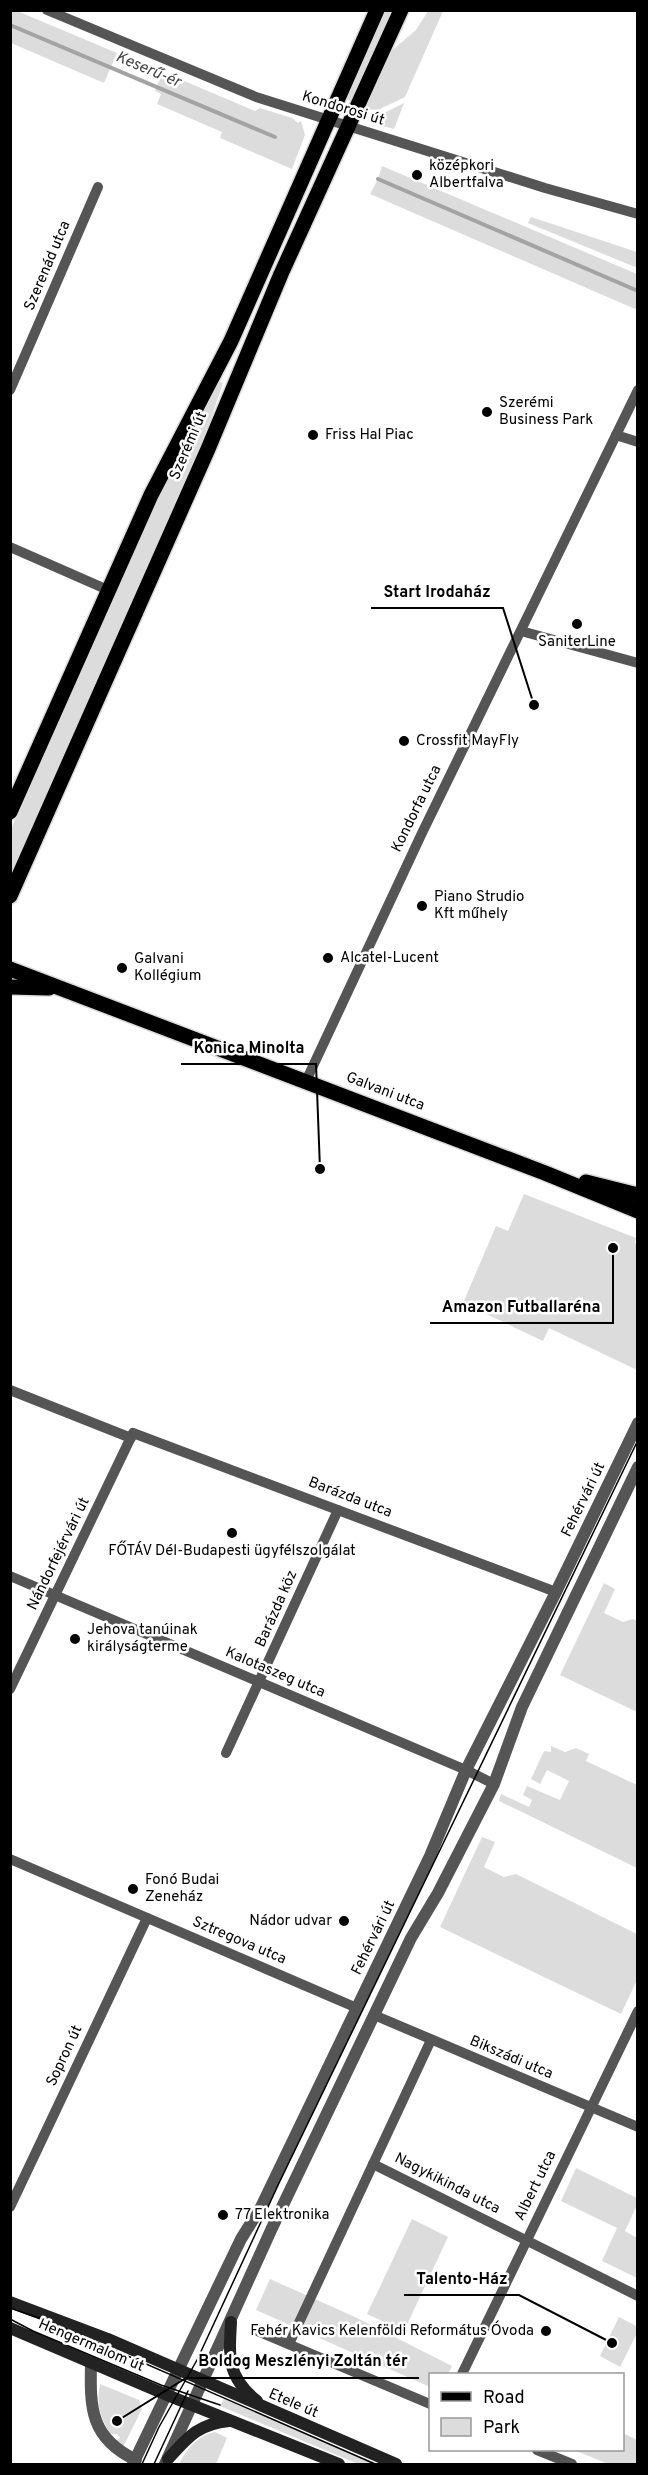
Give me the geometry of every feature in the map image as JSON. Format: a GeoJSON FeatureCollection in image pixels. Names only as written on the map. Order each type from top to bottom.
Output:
{"type":"FeatureCollection","features":[{"type":"Feature","properties":{"kind":"main road","name":"Szerémi út"},"geometry":{"type":"LineString","coordinates":[[10,812],[166,465],[231,341],[377,10]]}},
{"type":"Feature","properties":{"kind":"main road","name":"Szerémi út"},"geometry":{"type":"LineString","coordinates":[[10,896],[208,448],[286,264],[401,10]]}},
{"type":"Feature","properties":{"kind":"main road","name":"Galvani utca"},"geometry":{"type":"LineString","coordinates":[[10,969],[545,1173],[638,1211]]}},
{"type":"Feature","properties":{"kind":"main road"},"geometry":{"type":"LineString","coordinates":[[10,987],[67,990]]}},
{"type":"Feature","properties":{"kind":"main road","name":"Galvani utca"},"geometry":{"type":"LineString","coordinates":[[545,1173],[638,1195]]}},
{"type":"Feature","properties":{"kind":"main road","name":"Hengermalom út"},"geometry":{"type":"LineString","coordinates":[[10,2302],[108,2339],[178,2370]]}},
{"type":"Feature","properties":{"kind":"main road"},"geometry":{"type":"LineString","coordinates":[[231,2322],[232,2372],[243,2389],[267,2410]]}},
{"type":"Feature","properties":{"kind":"main road","name":"Hengermalom út"},"geometry":{"type":"LineString","coordinates":[[10,2328],[193,2406]]}},
{"type":"Feature","properties":{"kind":"main road","name":"Etele út"},"geometry":{"type":"LineString","coordinates":[[178,2370],[396,2464]]}},
{"type":"Feature","properties":{"kind":"main road"},"geometry":{"type":"LineString","coordinates":[[193,2406],[339,2464]]}},
{"type":"Feature","properties":{"kind":"main road"},"geometry":{"type":"LineString","coordinates":[[167,2462],[194,2432],[213,2423],[233,2420]]}},
{"type":"Feature","properties":{"kind":"street","name":"Kondorosi út"},"geometry":{"type":"LineString","coordinates":[[47,10],[256,97],[546,188],[638,214]]}},
{"type":"Feature","properties":{"kind":"street","name":"Szerenád utca"},"geometry":{"type":"LineString","coordinates":[[10,390],[98,187]]}},
{"type":"Feature","properties":{"kind":"street","name":"Kondorfa utca"},"geometry":{"type":"LineString","coordinates":[[306,1081],[427,823],[638,390]]}},
{"type":"Feature","properties":{"kind":"street"},"geometry":{"type":"LineString","coordinates":[[616,435],[638,442]]}},
{"type":"Feature","properties":{"kind":"street"},"geometry":{"type":"LineString","coordinates":[[10,547],[108,590]]}},
{"type":"Feature","properties":{"kind":"street"},"geometry":{"type":"LineString","coordinates":[[521,631],[638,663]]}},
{"type":"Feature","properties":{"kind":"street","name":"Barázda utca"},"geometry":{"type":"LineString","coordinates":[[10,1390],[556,1592]]}},
{"type":"Feature","properties":{"kind":"street","name":"Fehérvári út"},"geometry":{"type":"LineString","coordinates":[[134,2462],[241,2239],[261,2207],[430,1856],[466,1770],[638,1423]]}},
{"type":"Feature","properties":{"kind":"street","name":"Nándorfejérvári út"},"geometry":{"type":"LineString","coordinates":[[10,1689],[132,1435]]}},
{"type":"Feature","properties":{"kind":"street"},"geometry":{"type":"LineString","coordinates":[[167,2462],[272,2228],[411,1938],[438,1893],[494,1784],[522,1707],[638,1467]]}},
{"type":"Feature","properties":{"kind":"street","name":"Barázda köz"},"geometry":{"type":"LineString","coordinates":[[226,1753],[338,1510]]}},
{"type":"Feature","properties":{"kind":"street","name":"Kalotaszeg utca"},"geometry":{"type":"LineString","coordinates":[[10,1576],[466,1770],[494,1784]]}},
{"type":"Feature","properties":{"kind":"street","name":"Sztregova utca"},"geometry":{"type":"LineString","coordinates":[[10,1859],[357,2008]]}},
{"type":"Feature","properties":{"kind":"street","name":"Sopron út"},"geometry":{"type":"LineString","coordinates":[[10,2207],[147,1918]]}},
{"type":"Feature","properties":{"kind":"street","name":"Albert utca"},"geometry":{"type":"LineString","coordinates":[[462,2373],[638,2011]]}},
{"type":"Feature","properties":{"kind":"street","name":"Bikszádi utca"},"geometry":{"type":"LineString","coordinates":[[374,2015],[638,2127]]}},
{"type":"Feature","properties":{"kind":"street"},"geometry":{"type":"LineString","coordinates":[[289,2344],[431,2040]]}},
{"type":"Feature","properties":{"kind":"street","name":"Nagykikinda utca"},"geometry":{"type":"LineString","coordinates":[[373,2163],[638,2296]]}},
{"type":"Feature","properties":{"kind":"street"},"geometry":{"type":"LineString","coordinates":[[255,2330],[429,2404]]}},
{"type":"Feature","properties":{"kind":"street"},"geometry":{"type":"LineString","coordinates":[[91,2363],[91,2399],[97,2424],[108,2441],[134,2462]]}},
{"type":"Feature","properties":{"kind":"street"},"geometry":{"type":"LineString","coordinates":[[540,2451],[572,2464]]}},
{"type":"Feature","properties":{"kind":"green space"},"geometry":{"type":"Polygon","coordinates":[[[10,11],[17,11],[117,53],[104,83],[11,43],[10,11]]]}},
{"type":"Feature","properties":{"kind":"green space"},"geometry":{"type":"Polygon","coordinates":[[[385,11],[394,11],[353,102],[346,99],[385,11]]]}},
{"type":"Feature","properties":{"kind":"green space"},"geometry":{"type":"Polygon","coordinates":[[[428,11],[443,11],[405,97],[378,110],[365,109],[389,53],[416,30],[428,11]]]}},
{"type":"Feature","properties":{"kind":"green space"},"geometry":{"type":"Polygon","coordinates":[[[163,72],[255,111],[260,108],[292,118],[298,123],[301,121],[305,135],[292,169],[220,138],[222,132],[157,104],[161,94],[155,91],[163,72]]]}},
{"type":"Feature","properties":{"kind":"green space"},"geometry":{"type":"Polygon","coordinates":[[[404,103],[394,129],[375,124],[380,115],[404,103]]]}},
{"type":"Feature","properties":{"kind":"green space"},"geometry":{"type":"Polygon","coordinates":[[[382,166],[637,274],[637,308],[370,194],[382,166]]]}},
{"type":"Feature","properties":{"kind":"green space"},"geometry":{"type":"Polygon","coordinates":[[[531,217],[637,252],[637,266],[528,223],[531,217]]]}},
{"type":"Feature","properties":{"kind":"green space"},"geometry":{"type":"Polygon","coordinates":[[[218,381],[223,383],[199,454],[11,881],[11,829],[158,495],[218,381]]]}},
{"type":"Feature","properties":{"kind":"green space"},"geometry":{"type":"Polygon","coordinates":[[[524,1194],[636,1238],[635,1243],[638,1244],[637,1370],[549,1328],[543,1341],[463,1303],[496,1226],[508,1231],[524,1194]]]}},
{"type":"Feature","properties":{"kind":"green space"},"geometry":{"type":"Polygon","coordinates":[[[604,1583],[615,1589],[604,1613],[623,1622],[633,1619],[637,1621],[637,1712],[560,1675],[604,1583]]]}},
{"type":"Feature","properties":{"kind":"green space"},"geometry":{"type":"Polygon","coordinates":[[[551,1746],[565,1752],[576,1748],[589,1754],[586,1761],[637,1785],[637,1868],[499,1801],[501,1794],[529,1807],[532,1800],[523,1795],[527,1786],[560,1800],[569,1781],[547,1770],[540,1784],[531,1779],[544,1751],[551,1752],[551,1746]]]}},
{"type":"Feature","properties":{"kind":"green space"},"geometry":{"type":"Polygon","coordinates":[[[482,1837],[495,1842],[484,1867],[504,1877],[516,1874],[637,1934],[637,1980],[621,2014],[440,1927],[482,1837]]]}},
{"type":"Feature","properties":{"kind":"green space"},"geometry":{"type":"Polygon","coordinates":[[[576,2168],[637,2198],[637,2205],[625,2231],[637,2238],[637,2278],[602,2261],[617,2228],[561,2201],[576,2168]]]}},
{"type":"Feature","properties":{"kind":"green space"},"geometry":{"type":"Polygon","coordinates":[[[412,2219],[448,2237],[404,2331],[367,2314],[412,2219]]]}},
{"type":"Feature","properties":{"kind":"green space"},"geometry":{"type":"Polygon","coordinates":[[[270,2279],[355,2317],[452,2366],[448,2373],[429,2373],[429,2387],[256,2310],[270,2279]]]}},
{"type":"Feature","properties":{"kind":"green space"},"geometry":{"type":"Polygon","coordinates":[[[619,2317],[638,2327],[620,2367],[600,2356],[619,2317]]]}},
{"type":"Feature","properties":{"kind":"green space"},"geometry":{"type":"Polygon","coordinates":[[[100,2384],[139,2400],[142,2409],[123,2447],[115,2441],[120,2438],[117,2434],[111,2434],[104,2423],[98,2398],[100,2384]]]}},
{"type":"Feature","properties":{"kind":"green space"},"geometry":{"type":"Polygon","coordinates":[[[224,2399],[378,2464],[358,2464],[220,2406],[224,2399]]]}},
{"type":"Feature","properties":{"kind":"green space"},"geometry":{"type":"Polygon","coordinates":[[[215,2432],[227,2438],[216,2464],[179,2464],[193,2444],[203,2436],[215,2432]]]}},
{"type":"Feature","properties":{"kind":"green space"},"geometry":{"type":"Polygon","coordinates":[[[624,2434],[637,2440],[637,2464],[608,2464],[576,2451],[624,2451],[624,2434]]]}},
{"type":"Feature","properties":{"kind":"waterway","name":"Keserű-ér"},"geometry":{"type":"LineString","coordinates":[[10,25],[275,137]]}},
{"type":"Feature","properties":{"kind":"waterway","name":"Keserű-ér"},"geometry":{"type":"LineString","coordinates":[[378,179],[638,291]]}},
{"type":"Feature","properties":{"kind":"tram line"},"geometry":{"type":"LineString","coordinates":[[142,2464],[159,2427],[197,2360],[280,2181],[638,1440]]}},
{"type":"Feature","properties":{"kind":"tram line"},"geometry":{"type":"LineString","coordinates":[[10,2308],[50,2322],[375,2464]]}},
{"type":"Feature","properties":{"kind":"tram line"},"geometry":{"type":"LineString","coordinates":[[10,2319],[161,2385],[220,2405]]}},
{"type":"Feature","properties":{"kind":"tram line"},"geometry":{"type":"LineString","coordinates":[[154,2464],[188,2391]]}},
{"type":"Feature","properties":{"kind":"place","name":"középkori Albertfalva"},"geometry":{"type":"Point","coordinates":[417,175]}},
{"type":"Feature","properties":{"kind":"place","name":"Szerémi Business Park"},"geometry":{"type":"Point","coordinates":[487,412]}},
{"type":"Feature","properties":{"kind":"place","name":"Friss Hal Piac"},"geometry":{"type":"Point","coordinates":[313,435]}},
{"type":"Feature","properties":{"kind":"place","name":"SaniterLine"},"geometry":{"type":"Point","coordinates":[577,624]}},
{"type":"Feature","properties":{"kind":"place","name":"Start Irodaház"},"geometry":{"type":"Point","coordinates":[534,705]}},
{"type":"Feature","properties":{"kind":"place","name":"Crossfit MayFly"},"geometry":{"type":"Point","coordinates":[404,741]}},
{"type":"Feature","properties":{"kind":"place","name":"Piano Strudio Kft műhely"},"geometry":{"type":"Point","coordinates":[422,906]}},
{"type":"Feature","properties":{"kind":"place","name":"Alcatel-Lucent"},"geometry":{"type":"Point","coordinates":[328,958]}},
{"type":"Feature","properties":{"kind":"place","name":"Galvani Kollégium"},"geometry":{"type":"Point","coordinates":[122,968]}},
{"type":"Feature","properties":{"kind":"place","name":"Konica Minolta"},"geometry":{"type":"Point","coordinates":[320,1169]}},
{"type":"Feature","properties":{"kind":"place","name":"Amazon Futballaréna"},"geometry":{"type":"Point","coordinates":[613,1248]}},
{"type":"Feature","properties":{"kind":"place","name":"FŐTÁV Dél-Budapesti ügyfélszolgálat"},"geometry":{"type":"Point","coordinates":[232,1533]}},
{"type":"Feature","properties":{"kind":"place","name":"Jehova tanúinak királyságterme"},"geometry":{"type":"Point","coordinates":[75,1639]}},
{"type":"Feature","properties":{"kind":"place","name":"Fonó Budai Zeneház"},"geometry":{"type":"Point","coordinates":[133,1889]}},
{"type":"Feature","properties":{"kind":"place","name":"Nádor udvar"},"geometry":{"type":"Point","coordinates":[344,1921]}},
{"type":"Feature","properties":{"kind":"place","name":"77 Elektronika"},"geometry":{"type":"Point","coordinates":[223,2215]}},
{"type":"Feature","properties":{"kind":"place","name":"Fehér Kavics Kelenföldi Református Óvoda"},"geometry":{"type":"Point","coordinates":[546,2331]}},
{"type":"Feature","properties":{"kind":"place","name":"Talento-Ház"},"geometry":{"type":"Point","coordinates":[612,2343]}},
{"type":"Feature","properties":{"kind":"place","name":"Boldog Meszlényi Zoltán tér"},"geometry":{"type":"Point","coordinates":[117,2421]}}]}
